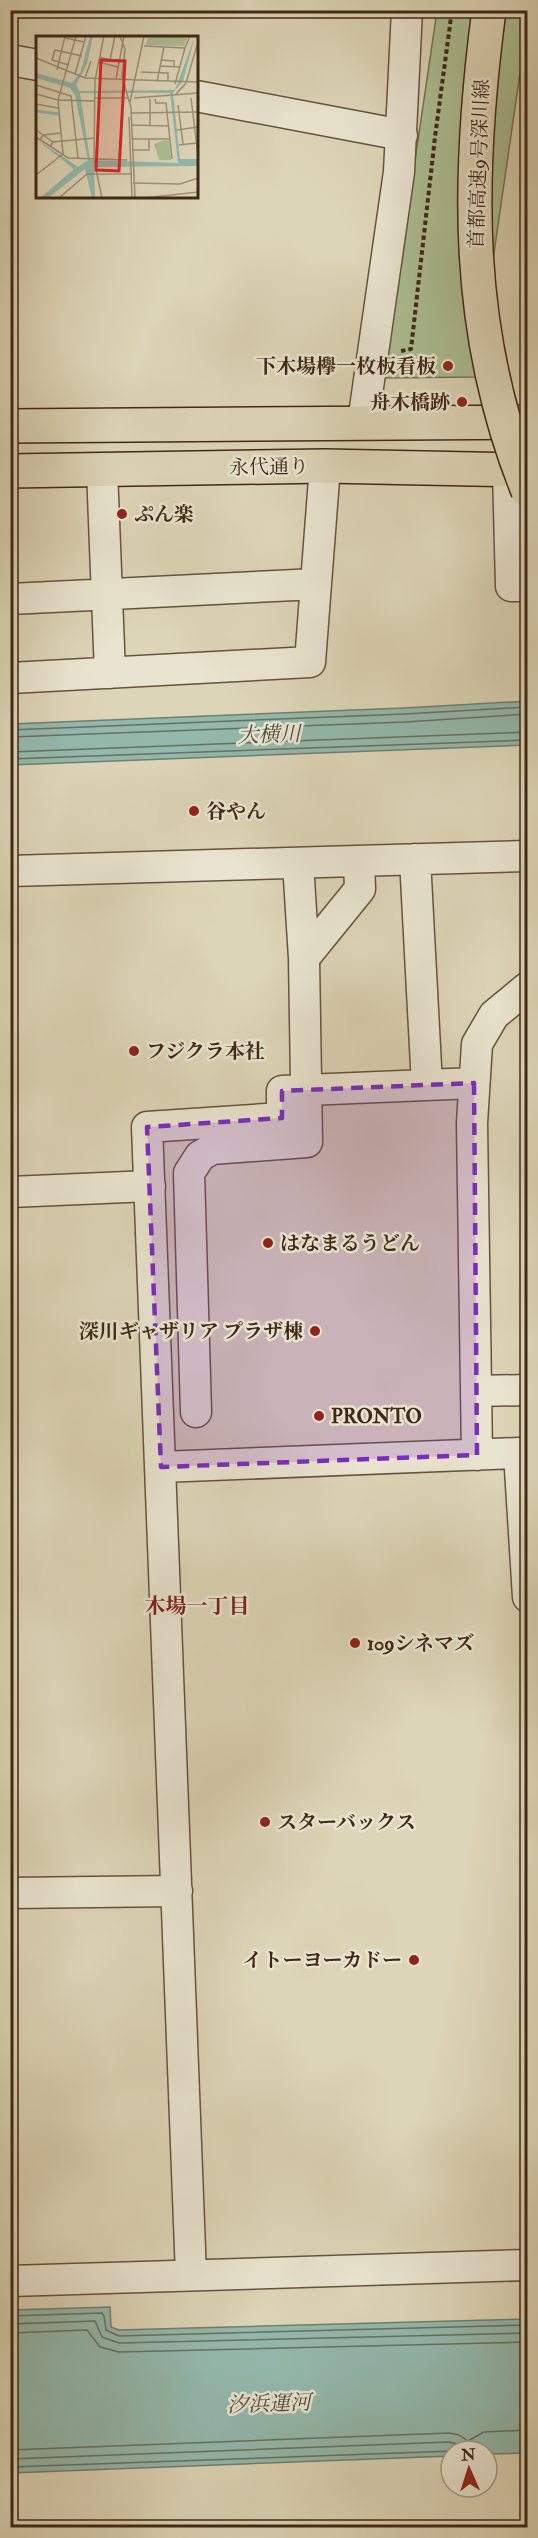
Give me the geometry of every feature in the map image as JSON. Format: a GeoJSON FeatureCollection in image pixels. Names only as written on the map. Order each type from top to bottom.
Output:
{"type":"FeatureCollection","features":[{"type":"Feature","properties":{"kind":"main road","name":"首都高速9号深川線"},"geometry":{"type":"LineString","coordinates":[[490,10],[477,158],[477,267],[495,376],[523,478]]}},
{"type":"Feature","properties":{"kind":"main road"},"geometry":{"type":"LineString","coordinates":[[10,426],[528,422]]}},
{"type":"Feature","properties":{"kind":"main road","name":"永代通り"},"geometry":{"type":"LineString","coordinates":[[10,471],[325,466],[523,478]]}},
{"type":"Feature","properties":{"kind":"street"},"geometry":{"type":"LineString","coordinates":[[363,422],[399,172],[402,135],[399,12]]}},
{"type":"Feature","properties":{"kind":"street"},"geometry":{"type":"LineString","coordinates":[[10,60],[36,65]]}},
{"type":"Feature","properties":{"kind":"street"},"geometry":{"type":"LineString","coordinates":[[198,96],[402,135]]}},
{"type":"Feature","properties":{"kind":"street"},"geometry":{"type":"LineString","coordinates":[[10,678],[310,662],[325,466]]}},
{"type":"Feature","properties":{"kind":"street"},"geometry":{"type":"LineString","coordinates":[[102,470],[110,673]]}},
{"type":"Feature","properties":{"kind":"street"},"geometry":{"type":"LineString","coordinates":[[523,478],[511,586],[528,586]]}},
{"type":"Feature","properties":{"kind":"street"},"geometry":{"type":"LineString","coordinates":[[10,599],[316,584]]}},
{"type":"Feature","properties":{"kind":"street"},"geometry":{"type":"LineString","coordinates":[[10,871],[528,856]]}},
{"type":"Feature","properties":{"kind":"street"},"geometry":{"type":"LineString","coordinates":[[416,859],[427,1085]]}},
{"type":"Feature","properties":{"kind":"street"},"geometry":{"type":"LineString","coordinates":[[304,958],[360,889],[359,861]]}},
{"type":"Feature","properties":{"kind":"street"},"geometry":{"type":"LineString","coordinates":[[196,1412],[189,1173],[200,1156],[212,1149],[307,1142],[304,958],[298,863]]}},
{"type":"Feature","properties":{"kind":"street"},"geometry":{"type":"LineString","coordinates":[[477,1455],[472,1123],[477,1044],[494,1015],[528,987]]}},
{"type":"Feature","properties":{"kind":"street"},"geometry":{"type":"LineString","coordinates":[[191,2275],[147,1127],[282,1118],[282,1091],[474,1083]]}},
{"type":"Feature","properties":{"kind":"street"},"geometry":{"type":"LineString","coordinates":[[10,1192],[150,1186]]}},
{"type":"Feature","properties":{"kind":"street"},"geometry":{"type":"LineString","coordinates":[[476,1391],[528,1390]]}},
{"type":"Feature","properties":{"kind":"street"},"geometry":{"type":"LineString","coordinates":[[160,1467],[519,1453],[528,1597]]}},
{"type":"Feature","properties":{"kind":"street"},"geometry":{"type":"LineString","coordinates":[[10,1893],[177,1891]]}},
{"type":"Feature","properties":{"kind":"street"},"geometry":{"type":"LineString","coordinates":[[10,2281],[528,2265]]}},
{"type":"Feature","properties":{"kind":"path"},"geometry":{"type":"LineString","coordinates":[[371,359],[411,349],[452,10]]}},
{"type":"Feature","properties":{"kind":"highlighted area"},"geometry":{"type":"Polygon","coordinates":[[[474,1083],[477,1455],[161,1467],[147,1127],[282,1118],[282,1091],[474,1083]]]}},
{"type":"Feature","properties":{"kind":"green space"},"geometry":{"type":"Polygon","coordinates":[[[437,11],[527,11],[527,25],[476,377],[383,378],[437,11]]]}},
{"type":"Feature","properties":{"kind":"water","name":"大横川"},"geometry":{"type":"Polygon","coordinates":[[[528,701],[527,745],[11,765],[11,724],[528,701]]]}},
{"type":"Feature","properties":{"kind":"water","name":"汐浜運河"},"geometry":{"type":"Polygon","coordinates":[[[110,2307],[111,2327],[119,2330],[527,2319],[527,2453],[499,2454],[499,2439],[439,2439],[439,2456],[11,2473],[11,2310],[110,2307]]]}},
{"type":"Feature","properties":{"kind":"place","name":"下木場欅一枚板看板"},"geometry":{"type":"Point","coordinates":[448,366]}},
{"type":"Feature","properties":{"kind":"place","name":"舟木橋跡"},"geometry":{"type":"Point","coordinates":[462,402]}},
{"type":"Feature","properties":{"kind":"place","name":"ぷん楽"},"geometry":{"type":"Point","coordinates":[122,514]}},
{"type":"Feature","properties":{"kind":"place","name":"谷やん"},"geometry":{"type":"Point","coordinates":[194,811]}},
{"type":"Feature","properties":{"kind":"place","name":"フジクラ本社"},"geometry":{"type":"Point","coordinates":[134,1051]}},
{"type":"Feature","properties":{"kind":"place","name":"はなまるうどん"},"geometry":{"type":"Point","coordinates":[268,1243]}},
{"type":"Feature","properties":{"kind":"place","name":"深川ギャザリア プラザ棟"},"geometry":{"type":"Point","coordinates":[315,1331]}},
{"type":"Feature","properties":{"kind":"place","name":"PRONTO"},"geometry":{"type":"Point","coordinates":[319,1416]}},
{"type":"Feature","properties":{"kind":"place","name":"109シネマズ"},"geometry":{"type":"Point","coordinates":[355,1643]}},
{"type":"Feature","properties":{"kind":"place","name":"スターバックス"},"geometry":{"type":"Point","coordinates":[265,1822]}},
{"type":"Feature","properties":{"kind":"place","name":"イトーヨーカドー"},"geometry":{"type":"Point","coordinates":[414,1960]}},
{"type":"Feature","properties":{"kind":"district","name":"木場一丁目"},"geometry":{"type":"Point","coordinates":[197,1606]}}]}
